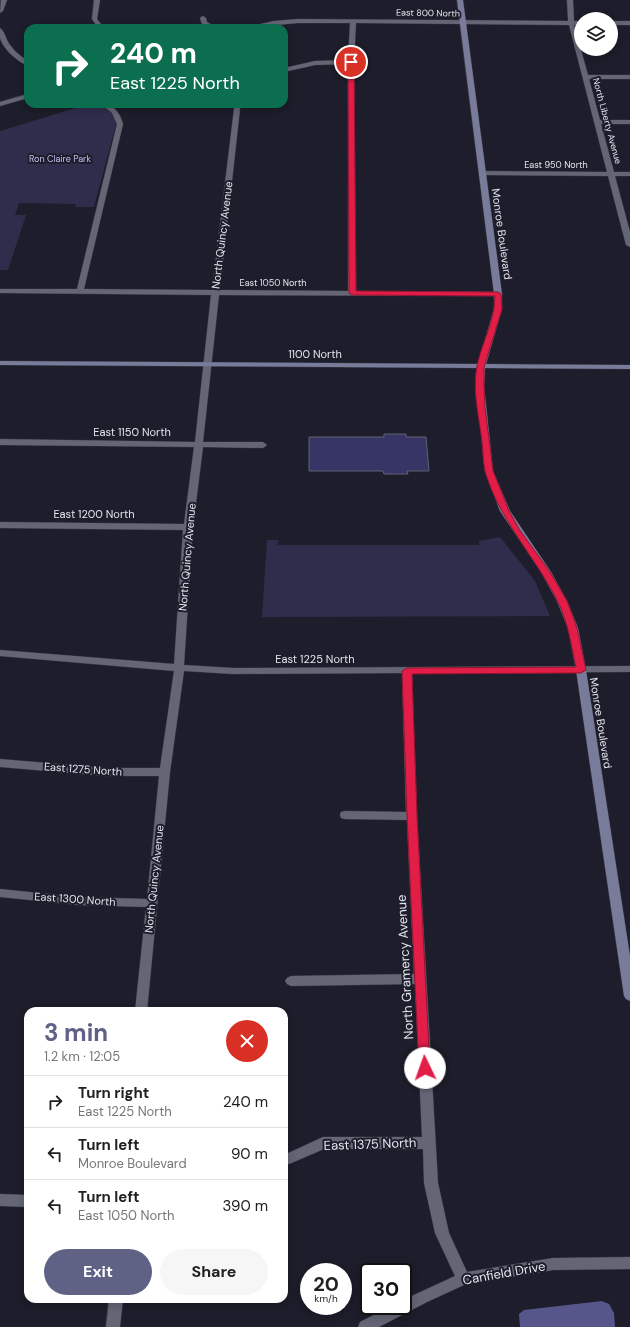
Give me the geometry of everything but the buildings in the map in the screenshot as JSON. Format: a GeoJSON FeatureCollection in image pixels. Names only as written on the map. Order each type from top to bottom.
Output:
{"type":"FeatureCollection","features":[{"type":"Feature","properties":{"kind":"street"},"geometry":{"type":"LineString","coordinates":[[0,11],[4,0]]}},
{"type":"Feature","properties":{"kind":"street"},"geometry":{"type":"LineString","coordinates":[[97,0],[93,14],[94,20],[98,24]]}},
{"type":"Feature","properties":{"kind":"street","name":"Monroe Boulevard"},"geometry":{"type":"LineString","coordinates":[[460,0],[498,294],[498,309],[481,367],[480,386],[482,419],[489,471],[505,511],[546,572],[562,601],[573,628],[581,670],[630,996]]}},
{"type":"Feature","properties":{"kind":"street","name":"North Liberty Avenue"},"geometry":{"type":"LineString","coordinates":[[570,0],[571,23],[628,231],[630,245]]}},
{"type":"Feature","properties":{"kind":"street"},"geometry":{"type":"LineString","coordinates":[[203,18],[204,23],[206,24]]}},
{"type":"Feature","properties":{"kind":"street","name":"East 800 North"},"geometry":{"type":"LineString","coordinates":[[269,24],[298,21],[571,23]]}},
{"type":"Feature","properties":{"kind":"street"},"geometry":{"type":"LineString","coordinates":[[352,293],[351,62],[353,22]]}},
{"type":"Feature","properties":{"kind":"street"},"geometry":{"type":"LineString","coordinates":[[618,23],[630,23]]}},
{"type":"Feature","properties":{"kind":"street"},"geometry":{"type":"LineString","coordinates":[[0,30],[6,44],[13,53],[24,61]]}},
{"type":"Feature","properties":{"kind":"street"},"geometry":{"type":"LineString","coordinates":[[288,69],[315,63],[351,62]]}},
{"type":"Feature","properties":{"kind":"street"},"geometry":{"type":"LineString","coordinates":[[586,77],[630,77]]}},
{"type":"Feature","properties":{"kind":"street"},"geometry":{"type":"LineString","coordinates":[[0,104],[24,97]]}},
{"type":"Feature","properties":{"kind":"street"},"geometry":{"type":"LineString","coordinates":[[80,292],[120,124],[118,116],[111,108]]}},
{"type":"Feature","properties":{"kind":"street","name":"North Quincy Avenue"},"geometry":{"type":"LineString","coordinates":[[141,1007],[165,772],[179,668],[188,527],[200,443],[215,292],[237,108]]}},
{"type":"Feature","properties":{"kind":"street"},"geometry":{"type":"LineString","coordinates":[[597,122],[630,122]]}},
{"type":"Feature","properties":{"kind":"street","name":"East 950 North"},"geometry":{"type":"LineString","coordinates":[[482,173],[630,174]]}},
{"type":"Feature","properties":{"kind":"street","name":"East 1050 North"},"geometry":{"type":"LineString","coordinates":[[0,291],[498,294]]}},
{"type":"Feature","properties":{"kind":"street","name":"1100 North"},"geometry":{"type":"LineString","coordinates":[[0,363],[630,367]]}},
{"type":"Feature","properties":{"kind":"street","name":"East 1150 North"},"geometry":{"type":"LineString","coordinates":[[0,442],[200,443],[263,445]]}},
{"type":"Feature","properties":{"kind":"street","name":"East 1200 North"},"geometry":{"type":"LineString","coordinates":[[0,525],[188,527]]}},
{"type":"Feature","properties":{"kind":"street","name":"East 1225 North"},"geometry":{"type":"LineString","coordinates":[[0,653],[233,671],[630,670]]}},
{"type":"Feature","properties":{"kind":"street","name":"North Gramercy Avenue"},"geometry":{"type":"LineString","coordinates":[[407,671],[412,816],[431,1183],[442,1232],[463,1279]]}},
{"type":"Feature","properties":{"kind":"street","name":"East 1275 North"},"geometry":{"type":"LineString","coordinates":[[0,763],[106,772],[165,772]]}},
{"type":"Feature","properties":{"kind":"street"},"geometry":{"type":"LineString","coordinates":[[345,815],[412,816]]}},
{"type":"Feature","properties":{"kind":"street","name":"East 1300 North"},"geometry":{"type":"LineString","coordinates":[[0,893],[79,901],[151,903]]}},
{"type":"Feature","properties":{"kind":"street"},"geometry":{"type":"LineString","coordinates":[[291,981],[420,980]]}},
{"type":"Feature","properties":{"kind":"street","name":"East 1375 North"},"geometry":{"type":"LineString","coordinates":[[289,1158],[323,1143],[428,1143]]}},
{"type":"Feature","properties":{"kind":"street"},"geometry":{"type":"LineString","coordinates":[[0,1200],[24,1200]]}},
{"type":"Feature","properties":{"kind":"street","name":"Canfield Drive"},"geometry":{"type":"LineString","coordinates":[[365,1327],[422,1297],[463,1279],[553,1264],[630,1264]]}},
{"type":"Feature","properties":{"kind":"street"},"geometry":{"type":"LineString","coordinates":[[113,1327],[116,1303]]}},
{"type":"Feature","properties":{"kind":"green space","name":"Ron Claire Park"},"geometry":{"type":"Polygon","coordinates":[[[76,108],[105,108],[113,115],[116,124],[94,207],[75,207],[76,204],[19,203],[15,215],[26,215],[8,270],[0,270],[0,131],[76,108]]]}},
{"type":"Feature","properties":{"kind":"green space"},"geometry":{"type":"Polygon","coordinates":[[[500,537],[535,581],[550,616],[262,617],[267,540],[279,540],[277,545],[479,545],[479,541],[500,537]]]}},
{"type":"Feature","properties":{"kind":"shaded area"},"geometry":{"type":"Polygon","coordinates":[[[602,1301],[609,1304],[614,1313],[615,1327],[520,1327],[519,1314],[524,1310],[602,1301]]]}},
{"type":"Feature","properties":{"kind":"route"},"geometry":{"type":"LineString","coordinates":[[351,62],[352,293],[498,294],[498,309],[481,367],[480,386],[482,419],[489,471],[496,492],[505,511],[546,572],[562,601],[573,628],[581,670],[407,671],[412,816],[425,1068]]}}]}
